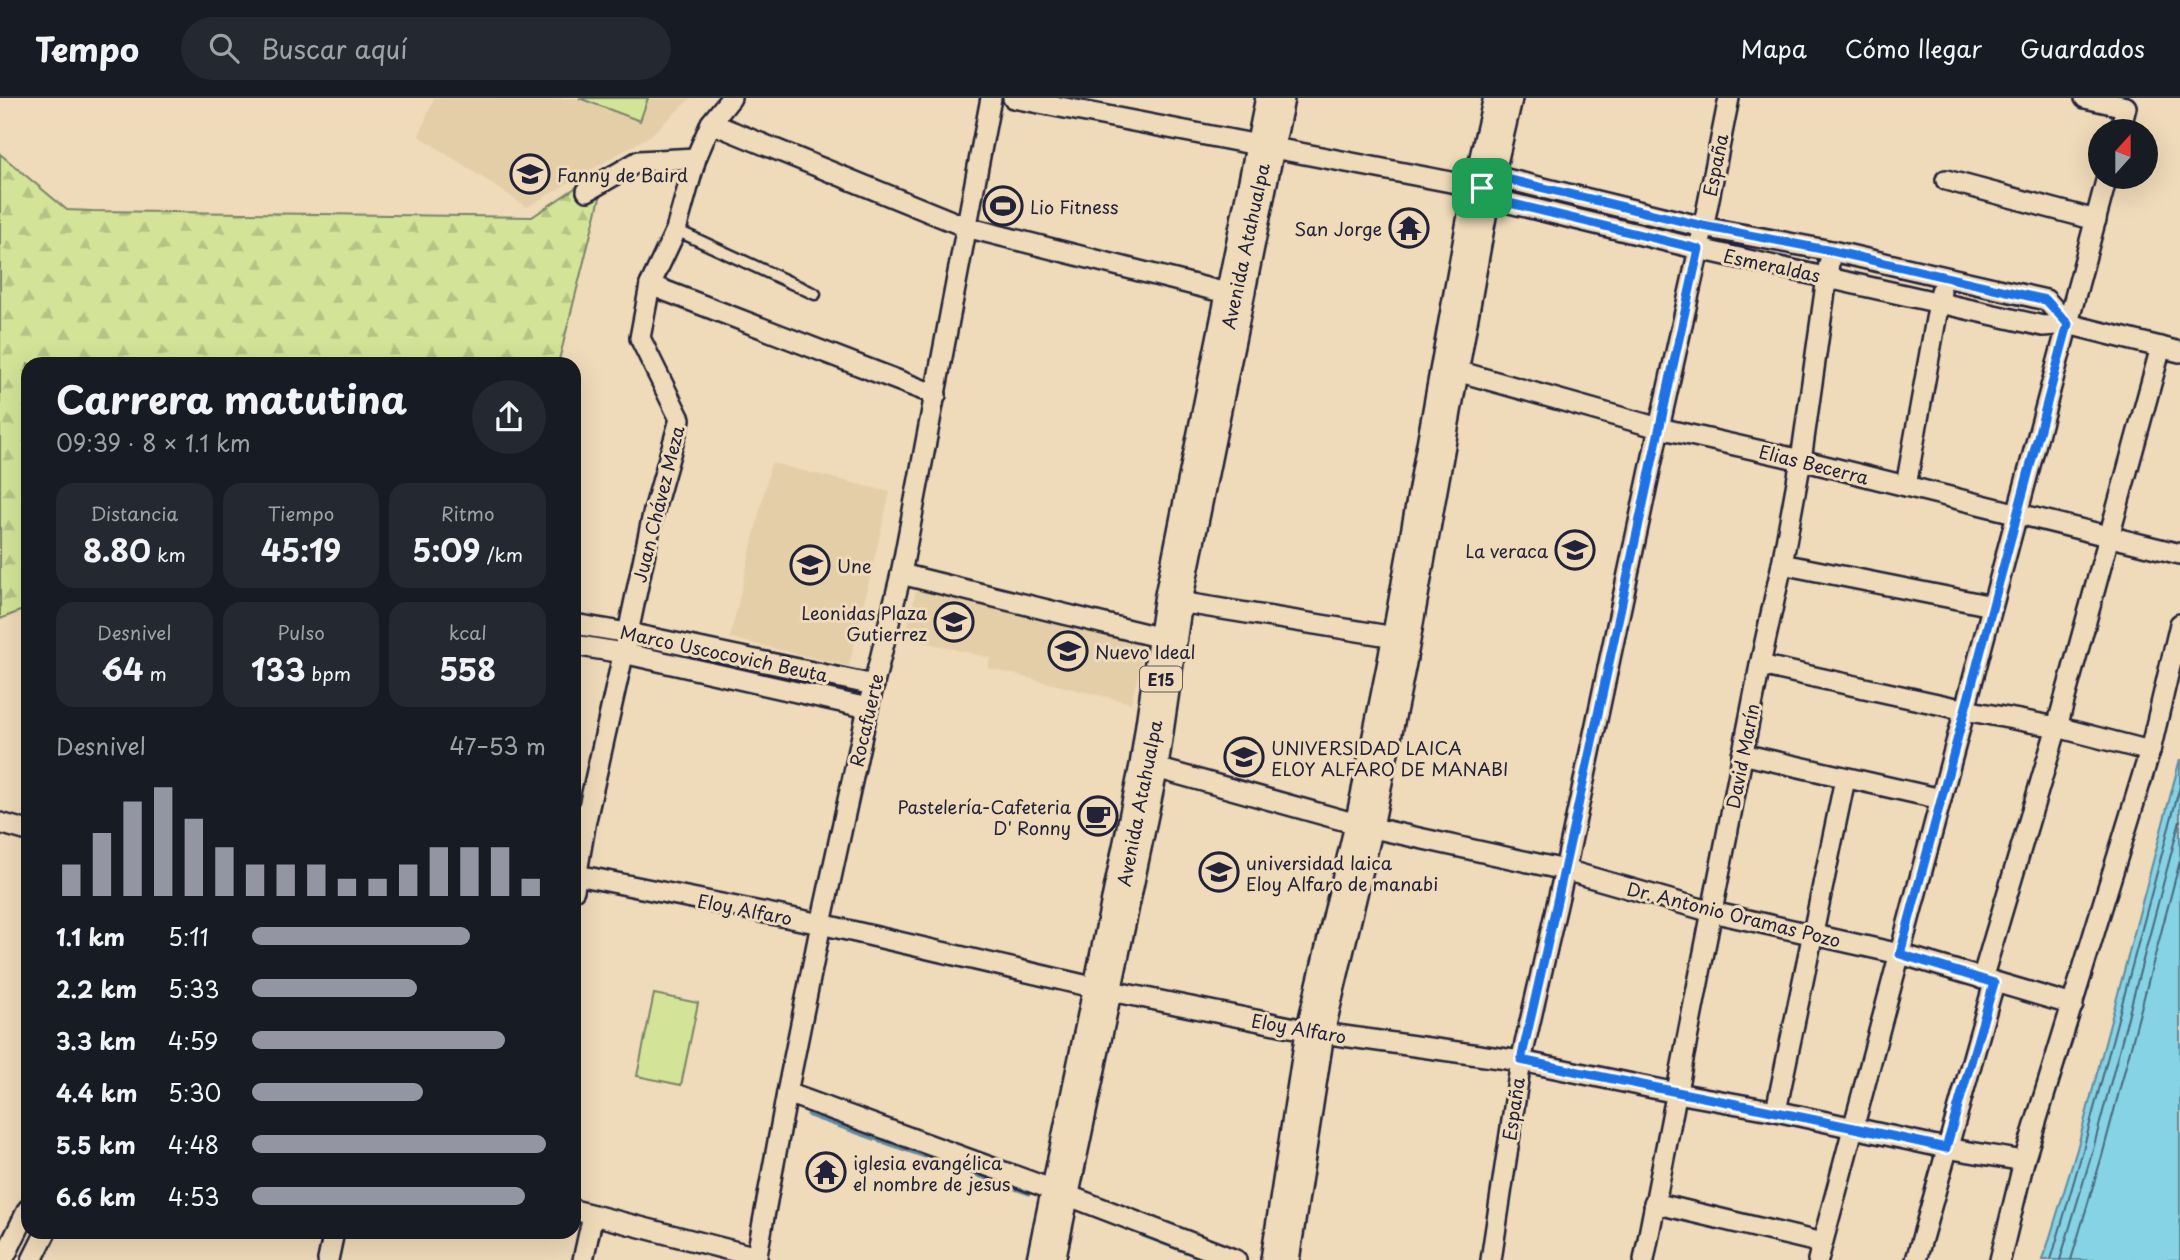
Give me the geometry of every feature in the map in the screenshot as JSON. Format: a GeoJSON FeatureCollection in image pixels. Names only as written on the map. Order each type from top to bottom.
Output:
{"type":"FeatureCollection","features":[{"type":"Feature","properties":{"kind":"highway","name":"Avenida Atahualpa"},"geometry":{"type":"LineString","coordinates":[[1046,1260],[1149,766],[1173,601],[1275,98]]}},
{"type":"Feature","properties":{"kind":"highway"},"geometry":{"type":"LineString","coordinates":[[1280,1260],[1315,1032],[1364,826],[1401,638],[1482,188],[1503,98]]}},
{"type":"Feature","properties":{"kind":"street","name":"Juan Chávez Meza"},"geometry":{"type":"LineString","coordinates":[[581,815],[628,633],[653,514],[680,419],[640,338],[650,285],[676,230],[696,158],[711,123],[731,98]]}},
{"type":"Feature","properties":{"kind":"street","name":"Rocafuerte"},"geometry":{"type":"LineString","coordinates":[[757,1259],[821,924],[868,708],[901,574],[991,98]]}},
{"type":"Feature","properties":{"kind":"street","name":"Esmeraldas"},"geometry":{"type":"LineString","coordinates":[[1013,98],[1482,188],[1493,199],[1699,249],[2043,326],[2068,324],[2171,350]]}},
{"type":"Feature","properties":{"kind":"street","name":"España"},"geometry":{"type":"LineString","coordinates":[[1491,1260],[1521,1060],[1565,870],[1729,98]]}},
{"type":"Feature","properties":{"kind":"street"},"geometry":{"type":"LineString","coordinates":[[2085,98],[2126,107],[2123,119]]}},
{"type":"Feature","properties":{"kind":"street"},"geometry":{"type":"LineString","coordinates":[[711,123],[966,227],[1234,295]]}},
{"type":"Feature","properties":{"kind":"street"},"geometry":{"type":"LineString","coordinates":[[587,191],[639,162],[696,158]]}},
{"type":"Feature","properties":{"kind":"street","name":"Esmeraldas"},"geometry":{"type":"LineString","coordinates":[[1482,188],[1498,177],[1703,226],[1832,251],[2046,300],[2068,324]]}},
{"type":"Feature","properties":{"kind":"street"},"geometry":{"type":"LineString","coordinates":[[1946,180],[2096,220]]}},
{"type":"Feature","properties":{"kind":"street"},"geometry":{"type":"LineString","coordinates":[[1654,1203],[1820,1252],[2104,189]]}},
{"type":"Feature","properties":{"kind":"street","name":"David Marín"},"geometry":{"type":"LineString","coordinates":[[1644,1260],[1742,754],[1782,564],[1801,460],[1832,251]]}},
{"type":"Feature","properties":{"kind":"street"},"geometry":{"type":"LineString","coordinates":[[1906,486],[1944,277]]}},
{"type":"Feature","properties":{"kind":"street"},"geometry":{"type":"LineString","coordinates":[[650,285],[936,395]]}},
{"type":"Feature","properties":{"kind":"street"},"geometry":{"type":"LineString","coordinates":[[1916,1260],[1988,981],[2110,537],[2171,350]]}},
{"type":"Feature","properties":{"kind":"street","name":"Elias Becerra"},"geometry":{"type":"LineString","coordinates":[[1450,369],[1659,428],[1801,460],[2180,554]]}},
{"type":"Feature","properties":{"kind":"street"},"geometry":{"type":"LineString","coordinates":[[1782,564],[1992,606]]}},
{"type":"Feature","properties":{"kind":"street"},"geometry":{"type":"LineString","coordinates":[[901,574],[1166,639]]}},
{"type":"Feature","properties":{"kind":"street"},"geometry":{"type":"LineString","coordinates":[[1173,601],[1401,638]]}},
{"type":"Feature","properties":{"kind":"street"},"geometry":{"type":"LineString","coordinates":[[2000,1260],[2025,1161],[2150,751],[2180,624]]}},
{"type":"Feature","properties":{"kind":"street","name":"Marco Uscocovich Beuta"},"geometry":{"type":"LineString","coordinates":[[581,625],[874,685]]}},
{"type":"Feature","properties":{"kind":"street","name":"Marco Uscocovich Beuta"},"geometry":{"type":"LineString","coordinates":[[581,646],[623,653],[868,708]]}},
{"type":"Feature","properties":{"kind":"street"},"geometry":{"type":"LineString","coordinates":[[1760,665],[1965,710],[2057,727],[2150,751]]}},
{"type":"Feature","properties":{"kind":"street"},"geometry":{"type":"LineString","coordinates":[[1742,754],[1941,799]]}},
{"type":"Feature","properties":{"kind":"street","name":"Dr. Antonio Oramas Pozo"},"geometry":{"type":"LineString","coordinates":[[1149,766],[1364,826],[1565,870],[1713,912],[1900,954],[2073,1005]]}},
{"type":"Feature","properties":{"kind":"street"},"geometry":{"type":"LineString","coordinates":[[1776,1111],[1845,779]]}},
{"type":"Feature","properties":{"kind":"street"},"geometry":{"type":"LineString","coordinates":[[0,823],[21,829]]}},
{"type":"Feature","properties":{"kind":"street","name":"Eloy Alfaro"},"geometry":{"type":"LineString","coordinates":[[581,884],[821,924],[1101,989],[1315,1032],[1521,1060],[1946,1148],[2025,1161]]}},
{"type":"Feature","properties":{"kind":"street"},"geometry":{"type":"LineString","coordinates":[[787,1093],[1236,1260]]}},
{"type":"Feature","properties":{"kind":"street"},"geometry":{"type":"LineString","coordinates":[[583,1260],[584,1212],[757,1259]]}},
{"type":"Feature","properties":{"kind":"street"},"geometry":{"type":"LineString","coordinates":[[3,1260],[21,1223]]}},
{"type":"Feature","properties":{"kind":"street"},"geometry":{"type":"LineString","coordinates":[[32,1260],[42,1239]]}},
{"type":"Feature","properties":{"kind":"street"},"geometry":{"type":"LineString","coordinates":[[328,1260],[332,1239]]}},
{"type":"Feature","properties":{"kind":"lane"},"geometry":{"type":"LineString","coordinates":[[676,230],[815,294]]}},
{"type":"Feature","properties":{"kind":"shaded area","name":"Fanny de Baird"},"geometry":{"type":"Polygon","coordinates":[[[434,98],[691,98],[651,135],[527,207],[419,136],[434,98]]]}},
{"type":"Feature","properties":{"kind":"shaded area","name":"Une"},"geometry":{"type":"Polygon","coordinates":[[[771,463],[890,492],[849,666],[730,638],[771,463]]]}},
{"type":"Feature","properties":{"kind":"shaded area","name":"Nuevo Ideal"},"geometry":{"type":"Polygon","coordinates":[[[917,587],[1146,643],[1131,703],[988,668],[990,658],[905,637],[917,587]]]}},
{"type":"Feature","properties":{"kind":"green space"},"geometry":{"type":"Polygon","coordinates":[[[579,98],[648,98],[640,121],[579,98]]]}},
{"type":"Feature","properties":{"kind":"green space"},"geometry":{"type":"Polygon","coordinates":[[[0,154],[67,210],[92,211],[532,217],[608,166],[560,357],[21,357],[21,611],[0,619],[0,154]]]}},
{"type":"Feature","properties":{"kind":"green space"},"geometry":{"type":"Polygon","coordinates":[[[654,994],[698,1003],[681,1085],[637,1076],[654,994]]]}},
{"type":"Feature","properties":{"kind":"water"},"geometry":{"type":"Polygon","coordinates":[[[2180,759],[2180,1260],[2043,1260],[2077,1149],[2180,759]]]}},
{"type":"Feature","properties":{"kind":"waterway"},"geometry":{"type":"LineString","coordinates":[[809,1115],[1029,1193]]}},
{"type":"Feature","properties":{"kind":"waterway"},"geometry":{"type":"LineString","coordinates":[[1143,1235],[1209,1260]]}},
{"type":"Feature","properties":{"kind":"place","name":"Fanny de Baird"},"geometry":{"type":"Point","coordinates":[530,174]}},
{"type":"Feature","properties":{"kind":"place","name":"Lio Fitness"},"geometry":{"type":"Point","coordinates":[1003,206]}},
{"type":"Feature","properties":{"kind":"place","name":"San Jorge"},"geometry":{"type":"Point","coordinates":[1409,228]}},
{"type":"Feature","properties":{"kind":"place","name":"La veraca"},"geometry":{"type":"Point","coordinates":[1575,550]}},
{"type":"Feature","properties":{"kind":"place","name":"Une"},"geometry":{"type":"Point","coordinates":[810,565]}},
{"type":"Feature","properties":{"kind":"place","name":"Leonidas Plaza Gutierrez"},"geometry":{"type":"Point","coordinates":[954,622]}},
{"type":"Feature","properties":{"kind":"place","name":"Nuevo Ideal"},"geometry":{"type":"Point","coordinates":[1068,651]}},
{"type":"Feature","properties":{"kind":"place","name":"UNIVERSIDAD LAICA ELOY ALFARO DE MANABI"},"geometry":{"type":"Point","coordinates":[1244,757]}},
{"type":"Feature","properties":{"kind":"place","name":"Pastelería-Cafeteria D' Ronny"},"geometry":{"type":"Point","coordinates":[1098,816]}},
{"type":"Feature","properties":{"kind":"place","name":"universidad laica Eloy Alfaro de manabi"},"geometry":{"type":"Point","coordinates":[1219,872]}},
{"type":"Feature","properties":{"kind":"place","name":"iglesia evangélica el nombre de jesus"},"geometry":{"type":"Point","coordinates":[826,1172]}},
{"type":"Feature","properties":{"kind":"route"},"geometry":{"type":"LineString","coordinates":[[1498,177],[1703,226],[1832,251],[2046,300],[2068,324],[1900,954],[1994,983],[1946,1148],[1521,1060],[1565,870],[1699,249],[1493,199],[1482,188],[1498,177]]}}]}
